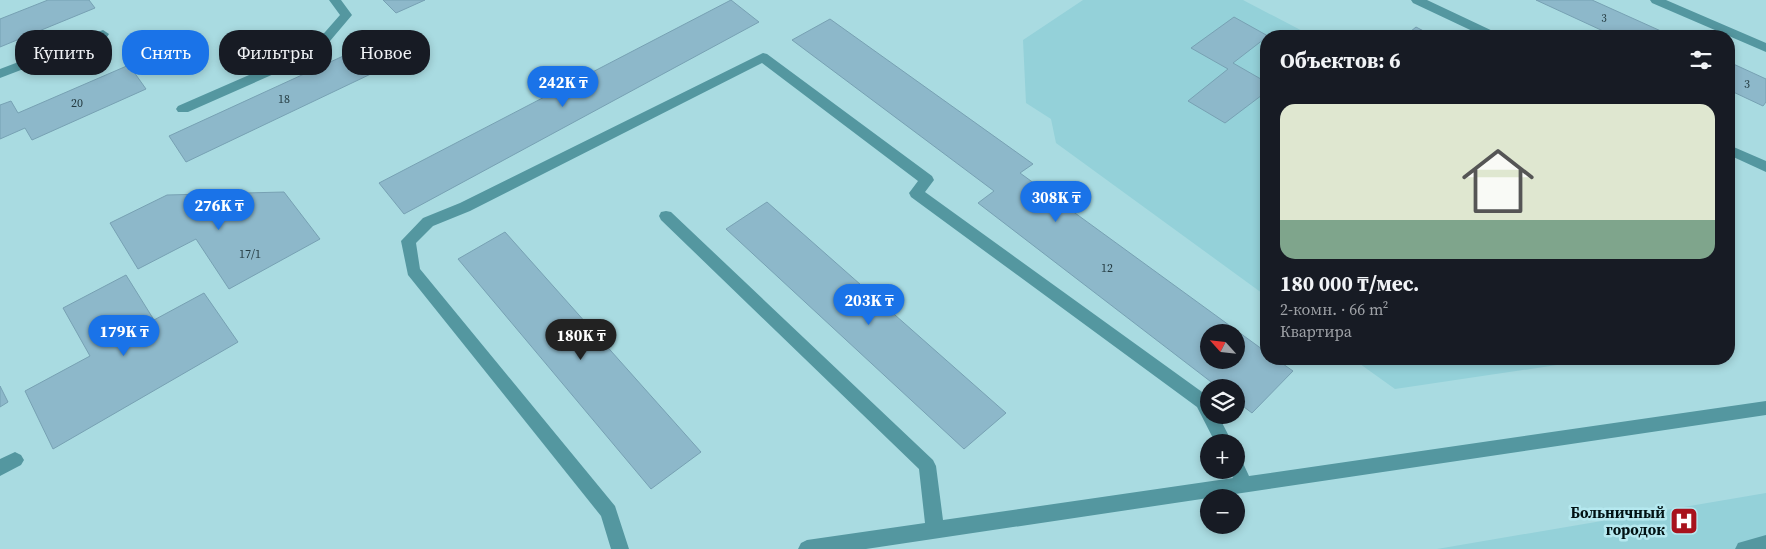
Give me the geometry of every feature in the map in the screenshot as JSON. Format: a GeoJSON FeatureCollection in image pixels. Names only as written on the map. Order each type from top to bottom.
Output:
{"type":"FeatureCollection","features":[{"type":"Feature","properties":{"kind":"street"},"geometry":{"type":"LineString","coordinates":[[183,109],[315,51],[346,15],[335,0]]}},
{"type":"Feature","properties":{"kind":"street"},"geometry":{"type":"LineString","coordinates":[[1417,0],[1480,30]]}},
{"type":"Feature","properties":{"kind":"street"},"geometry":{"type":"LineString","coordinates":[[1656,0],[1725,30]]}},
{"type":"Feature","properties":{"kind":"street"},"geometry":{"type":"LineString","coordinates":[[1735,34],[1766,48]]}},
{"type":"Feature","properties":{"kind":"street"},"geometry":{"type":"LineString","coordinates":[[620,549],[609,512],[412,271],[408,242],[428,222],[465,207],[763,57],[927,180],[916,193],[1200,401]]}},
{"type":"Feature","properties":{"kind":"street"},"geometry":{"type":"LineString","coordinates":[[0,74],[15,68]]}},
{"type":"Feature","properties":{"kind":"street"},"geometry":{"type":"LineString","coordinates":[[1735,153],[1766,168]]}},
{"type":"Feature","properties":{"kind":"street"},"geometry":{"type":"LineString","coordinates":[[666,216],[926,466],[935,530]]}},
{"type":"Feature","properties":{"kind":"street"},"geometry":{"type":"LineString","coordinates":[[807,549],[1766,408]]}},
{"type":"Feature","properties":{"kind":"street"},"geometry":{"type":"LineString","coordinates":[[1243,479],[1246,485]]}},
{"type":"Feature","properties":{"kind":"street"},"geometry":{"type":"LineString","coordinates":[[1744,549],[1766,544]]}},
{"type":"Feature","properties":{"kind":"shaded area"},"geometry":{"type":"Polygon","coordinates":[[[1083,0],[1243,0],[1300,30],[1260,30],[1260,292],[1056,143],[1051,119],[1026,103],[1023,40],[1083,0]]]}},
{"type":"Feature","properties":{"kind":"shaded area"},"geometry":{"type":"Polygon","coordinates":[[[1361,365],[1557,365],[1395,389],[1361,365]]]}},
{"type":"Feature","properties":{"kind":"shaded area","name":"Больничный городок"},"geometry":{"type":"Polygon","coordinates":[[[1766,493],[1766,549],[1437,549],[1766,493]]]}},
{"type":"Feature","properties":{"kind":"building"},"geometry":{"type":"Polygon","coordinates":[[[48,0],[89,0],[95,8],[41,30],[15,30],[15,41],[0,47],[0,19],[48,0]]]}},
{"type":"Feature","properties":{"kind":"building"},"geometry":{"type":"Polygon","coordinates":[[[383,0],[425,0],[396,13],[383,0]]]}},
{"type":"Feature","properties":{"kind":"building"},"geometry":{"type":"Polygon","coordinates":[[[731,0],[759,22],[404,214],[379,183],[731,0]]]}},
{"type":"Feature","properties":{"kind":"building"},"geometry":{"type":"Polygon","coordinates":[[[1536,0],[1592,0],[1659,30],[1601,30],[1536,0]]]}},
{"type":"Feature","properties":{"kind":"building"},"geometry":{"type":"Polygon","coordinates":[[[1234,17],[1260,32],[1260,42],[1233,63],[1260,79],[1260,97],[1225,123],[1188,101],[1228,69],[1191,48],[1234,17]]]}},
{"type":"Feature","properties":{"kind":"building"},"geometry":{"type":"Polygon","coordinates":[[[830,19],[1033,164],[1020,173],[1228,324],[1200,324],[1200,369],[1245,369],[1245,337],[1260,348],[1260,365],[1284,365],[1293,371],[1252,413],[1245,408],[1245,379],[1207,379],[978,203],[994,191],[792,40],[830,19]]]}},
{"type":"Feature","properties":{"kind":"building"},"geometry":{"type":"Polygon","coordinates":[[[342,57],[342,75],[369,75],[186,162],[169,136],[302,75],[332,75],[332,61],[342,57]]]}},
{"type":"Feature","properties":{"kind":"building"},"geometry":{"type":"Polygon","coordinates":[[[1735,65],[1766,79],[1766,102],[1763,106],[1735,93],[1735,65]]]}},
{"type":"Feature","properties":{"kind":"building"},"geometry":{"type":"Polygon","coordinates":[[[122,68],[122,75],[136,75],[146,89],[32,140],[25,128],[0,139],[0,105],[11,101],[18,113],[106,75],[112,75],[112,72],[122,68]]]}},
{"type":"Feature","properties":{"kind":"building"},"geometry":{"type":"Polygon","coordinates":[[[284,192],[320,239],[229,289],[196,239],[138,269],[110,223],[167,195],[284,192]]]}},
{"type":"Feature","properties":{"kind":"building"},"geometry":{"type":"Polygon","coordinates":[[[767,202],[1006,413],[964,449],[726,229],[767,202]]]}},
{"type":"Feature","properties":{"kind":"building"},"geometry":{"type":"Polygon","coordinates":[[[505,232],[701,452],[651,489],[458,259],[505,232]]]}},
{"type":"Feature","properties":{"kind":"building"},"geometry":{"type":"Polygon","coordinates":[[[126,275],[154,320],[204,293],[238,342],[53,449],[25,391],[90,356],[63,308],[126,275]]]}},
{"type":"Feature","properties":{"kind":"building"},"geometry":{"type":"Polygon","coordinates":[[[0,386],[8,402],[0,407],[0,386]]]}},
{"type":"Feature","properties":{"kind":"place","name":"Больничный городок"},"geometry":{"type":"Point","coordinates":[1684,521]}}]}
